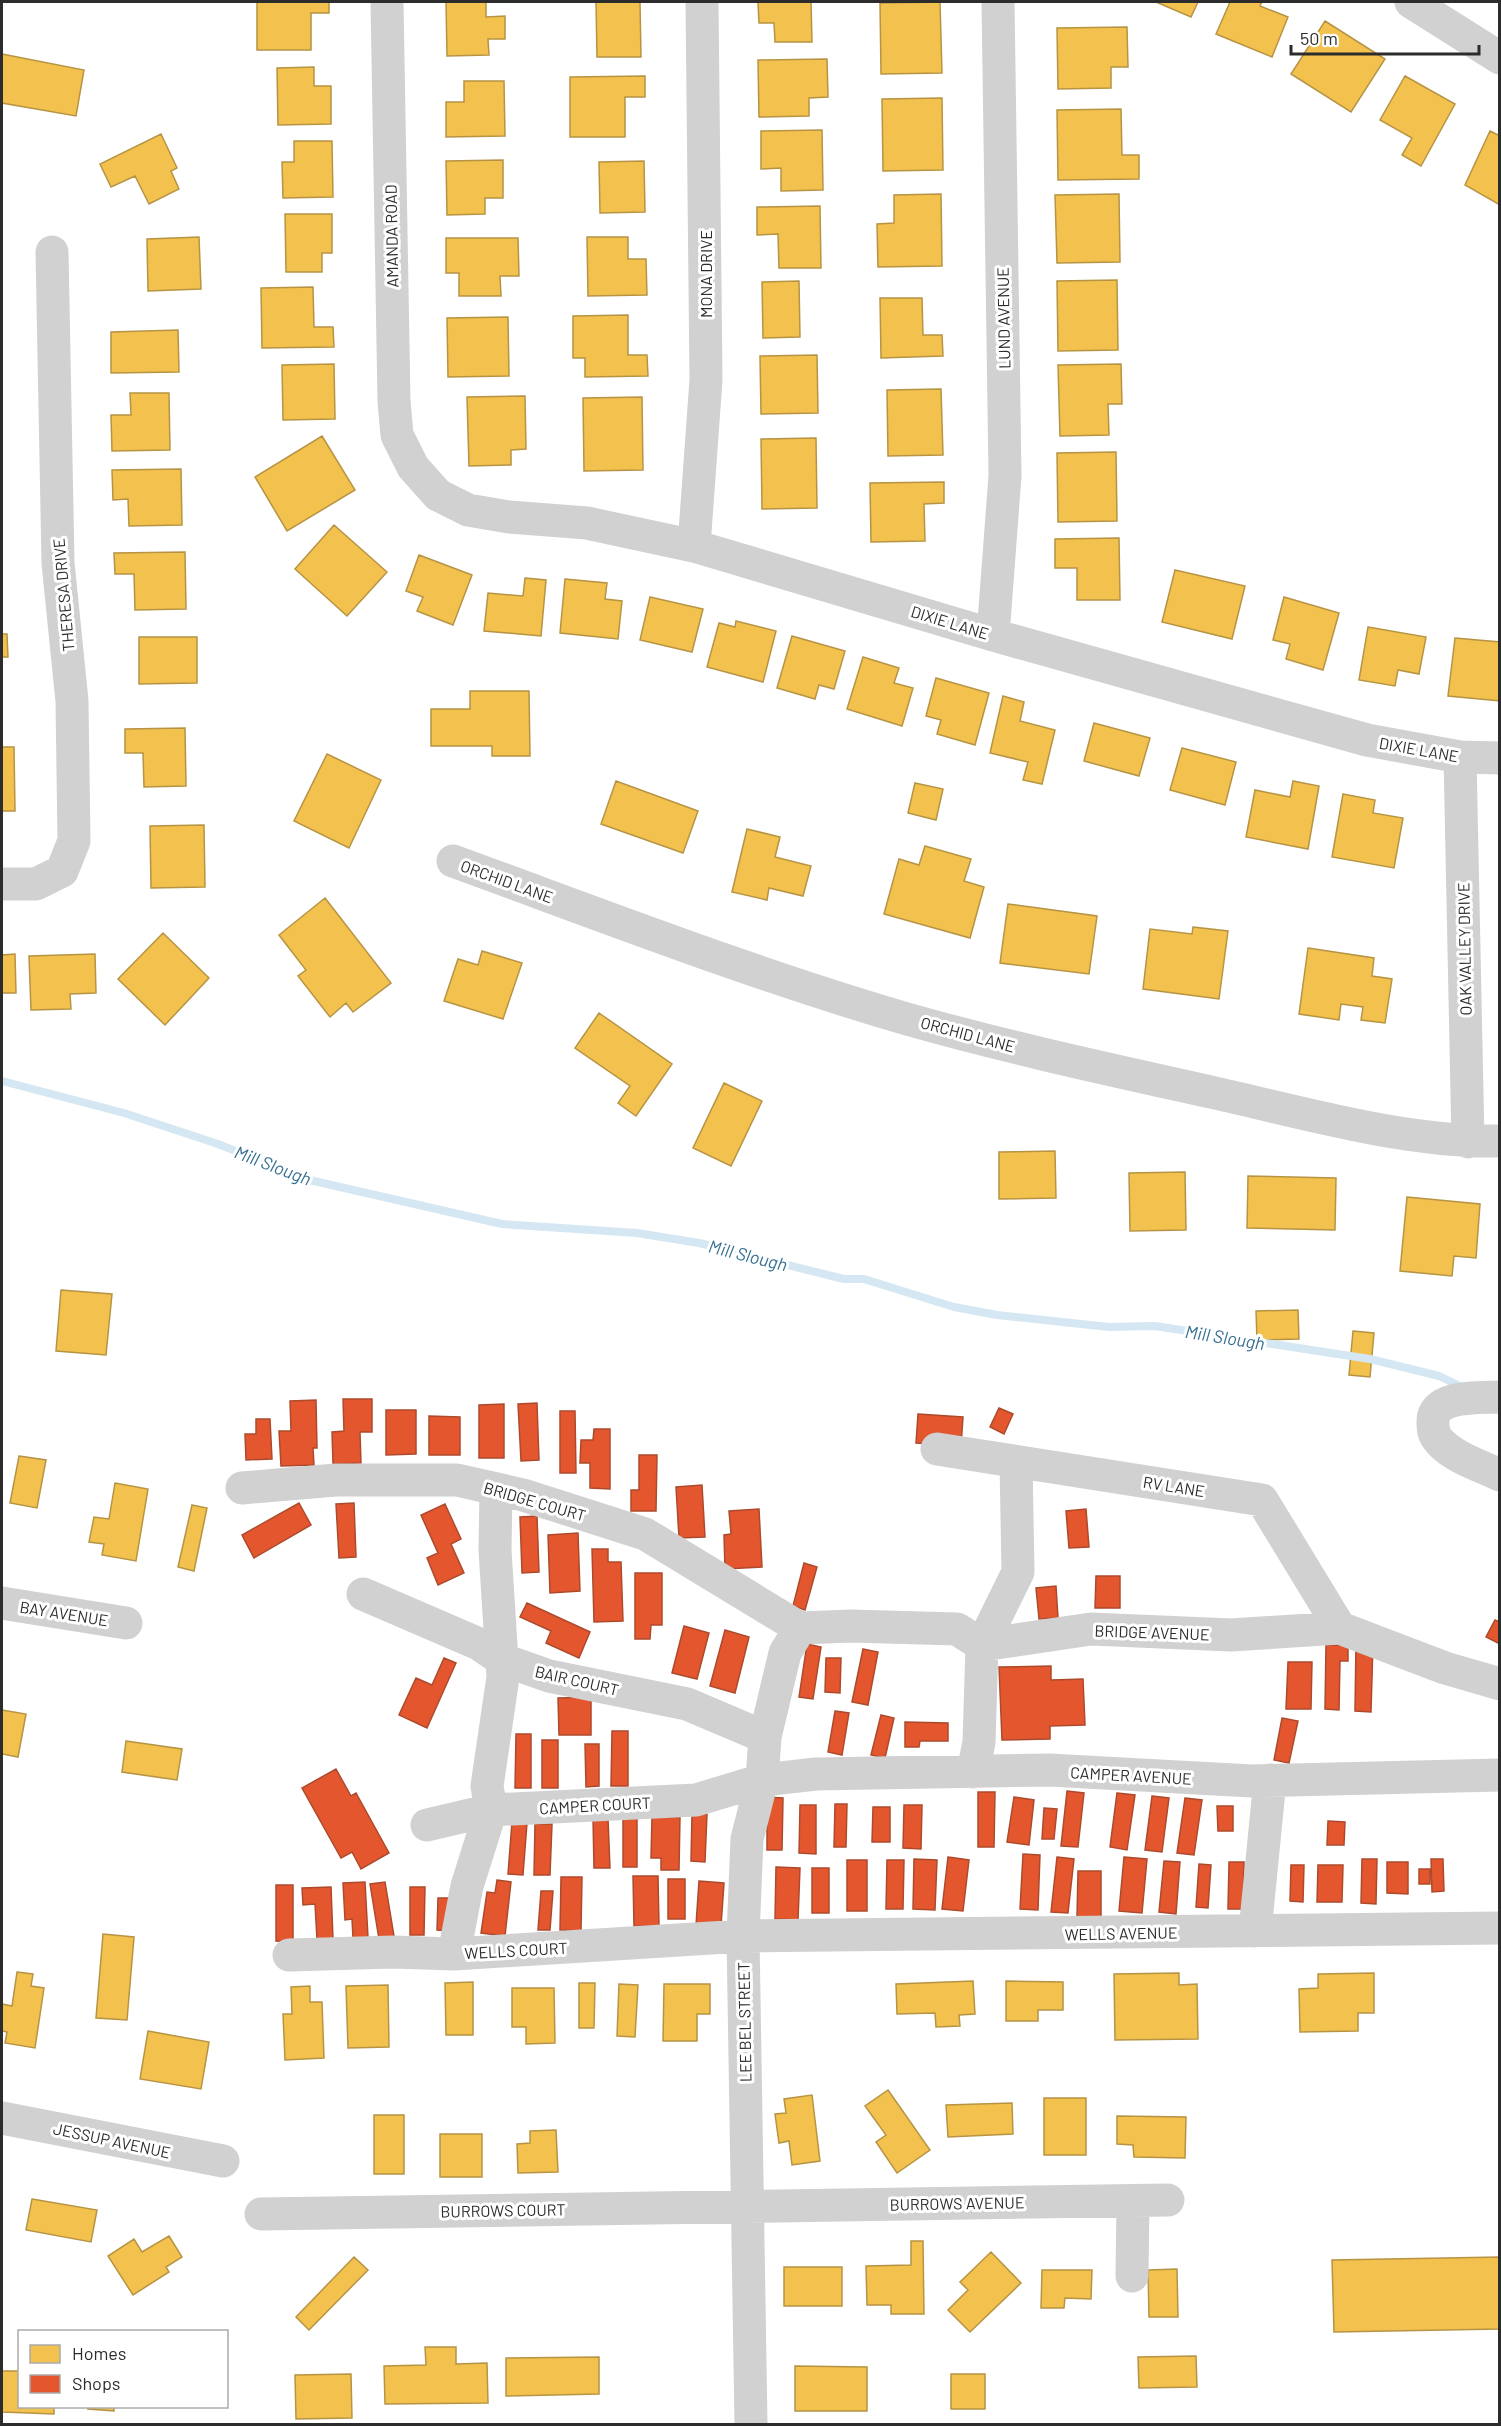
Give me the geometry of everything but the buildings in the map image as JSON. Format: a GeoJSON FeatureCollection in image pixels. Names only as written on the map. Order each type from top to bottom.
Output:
{"type":"FeatureCollection","features":[{"type":"Feature","properties":{"kind":"street","name":"AMANDA ROAD"},"geometry":{"type":"LineString","coordinates":[[387,2],[393,401],[397,435],[413,467]]}},
{"type":"Feature","properties":{"kind":"street","name":"MONA DRIVE"},"geometry":{"type":"LineString","coordinates":[[694,546],[706,380],[702,2]]}},
{"type":"Feature","properties":{"kind":"street","name":"LUND AVENUE"},"geometry":{"type":"LineString","coordinates":[[993,635],[1005,476],[998,2]]}},
{"type":"Feature","properties":{"kind":"street"},"geometry":{"type":"LineString","coordinates":[[1411,2],[1500,58]]}},
{"type":"Feature","properties":{"kind":"street","name":"THERESA DRIVE"},"geometry":{"type":"LineString","coordinates":[[2,884],[36,884],[62,871],[74,841],[72,701],[58,563],[52,252]]}},
{"type":"Feature","properties":{"kind":"street","name":"DIXIE LANE"},"geometry":{"type":"LineString","coordinates":[[413,467],[438,495],[468,510],[509,517],[587,524],[694,546],[993,635],[1366,740],[1460,757],[1500,759]]}},
{"type":"Feature","properties":{"kind":"street","name":"OAK VALLEY DRIVE"},"geometry":{"type":"LineString","coordinates":[[1460,757],[1484,1141]]}},
{"type":"Feature","properties":{"kind":"street","name":"ORCHID LANE"},"geometry":{"type":"LineString","coordinates":[[453,861],[744,968],[908,1019],[1065,1060],[1348,1123],[1484,1141]]}},
{"type":"Feature","properties":{"kind":"street"},"geometry":{"type":"LineString","coordinates":[[1500,1397],[1454,1400],[1439,1407],[1432,1418],[1433,1434],[1443,1445],[1500,1475]]}},
{"type":"Feature","properties":{"kind":"street","name":"RV LANE"},"geometry":{"type":"LineString","coordinates":[[937,1449],[1262,1500],[1340,1629]]}},
{"type":"Feature","properties":{"kind":"street"},"geometry":{"type":"LineString","coordinates":[[973,1772],[979,1742],[982,1645],[1018,1572],[1016,1462]]}},
{"type":"Feature","properties":{"kind":"street","name":"BRIDGE COURT"},"geometry":{"type":"LineString","coordinates":[[242,1488],[336,1480],[382,1479],[457,1480],[496,1489],[645,1534],[800,1628]]}},
{"type":"Feature","properties":{"kind":"street"},"geometry":{"type":"LineString","coordinates":[[454,1954],[467,1886],[491,1810],[487,1786],[503,1677],[495,1550],[496,1489]]}},
{"type":"Feature","properties":{"kind":"street","name":"BAIR COURT"},"geometry":{"type":"LineString","coordinates":[[363,1594],[479,1644],[501,1659],[549,1676],[687,1704],[765,1737]]}},
{"type":"Feature","properties":{"kind":"street","name":"BAY AVENUE"},"geometry":{"type":"LineString","coordinates":[[2,1603],[126,1623]]}},
{"type":"Feature","properties":{"kind":"street"},"geometry":{"type":"LineString","coordinates":[[800,1628],[851,1626],[957,1629],[982,1645]]}},
{"type":"Feature","properties":{"kind":"street","name":"LEE BEL STREET"},"geometry":{"type":"LineString","coordinates":[[751,2424],[745,2205],[743,1936],[747,1839],[762,1780],[765,1737],[785,1653],[800,1628]]}},
{"type":"Feature","properties":{"kind":"street","name":"BRIDGE AVENUE"},"geometry":{"type":"LineString","coordinates":[[982,1645],[1091,1629],[1231,1635],[1340,1629],[1445,1668],[1500,1684]]}},
{"type":"Feature","properties":{"kind":"street","name":"CAMPER AVENUE"},"geometry":{"type":"LineString","coordinates":[[762,1780],[816,1774],[1049,1770],[1270,1780],[1500,1775]]}},
{"type":"Feature","properties":{"kind":"street","name":"CAMPER COURT"},"geometry":{"type":"LineString","coordinates":[[428,1825],[491,1810],[696,1800],[762,1780]]}},
{"type":"Feature","properties":{"kind":"street"},"geometry":{"type":"LineString","coordinates":[[1255,1931],[1270,1780]]}},
{"type":"Feature","properties":{"kind":"street","name":"WELLS AVENUE"},"geometry":{"type":"LineString","coordinates":[[743,1936],[1500,1928]]}},
{"type":"Feature","properties":{"kind":"street","name":"WELLS COURT"},"geometry":{"type":"LineString","coordinates":[[289,1955],[394,1952],[454,1954],[743,1936]]}},
{"type":"Feature","properties":{"kind":"street","name":"JESSUP AVENUE"},"geometry":{"type":"LineString","coordinates":[[2,2118],[223,2161]]}},
{"type":"Feature","properties":{"kind":"street","name":"BURROWS AVENUE"},"geometry":{"type":"LineString","coordinates":[[745,2205],[1168,2200]]}},
{"type":"Feature","properties":{"kind":"street"},"geometry":{"type":"LineString","coordinates":[[1132,2276],[1133,2201]]}},
{"type":"Feature","properties":{"kind":"street","name":"BURROWS COURT"},"geometry":{"type":"LineString","coordinates":[[261,2214],[745,2205]]}},
{"type":"Feature","properties":{"kind":"waterway","name":"Mill Slough"},"geometry":{"type":"LineString","coordinates":[[2,1081],[124,1113],[218,1144],[305,1179],[502,1224],[637,1233],[699,1243],[844,1279],[864,1279],[954,1307],[997,1315],[1109,1327],[1155,1326],[1370,1359],[1439,1376],[1464,1388]]}}]}
